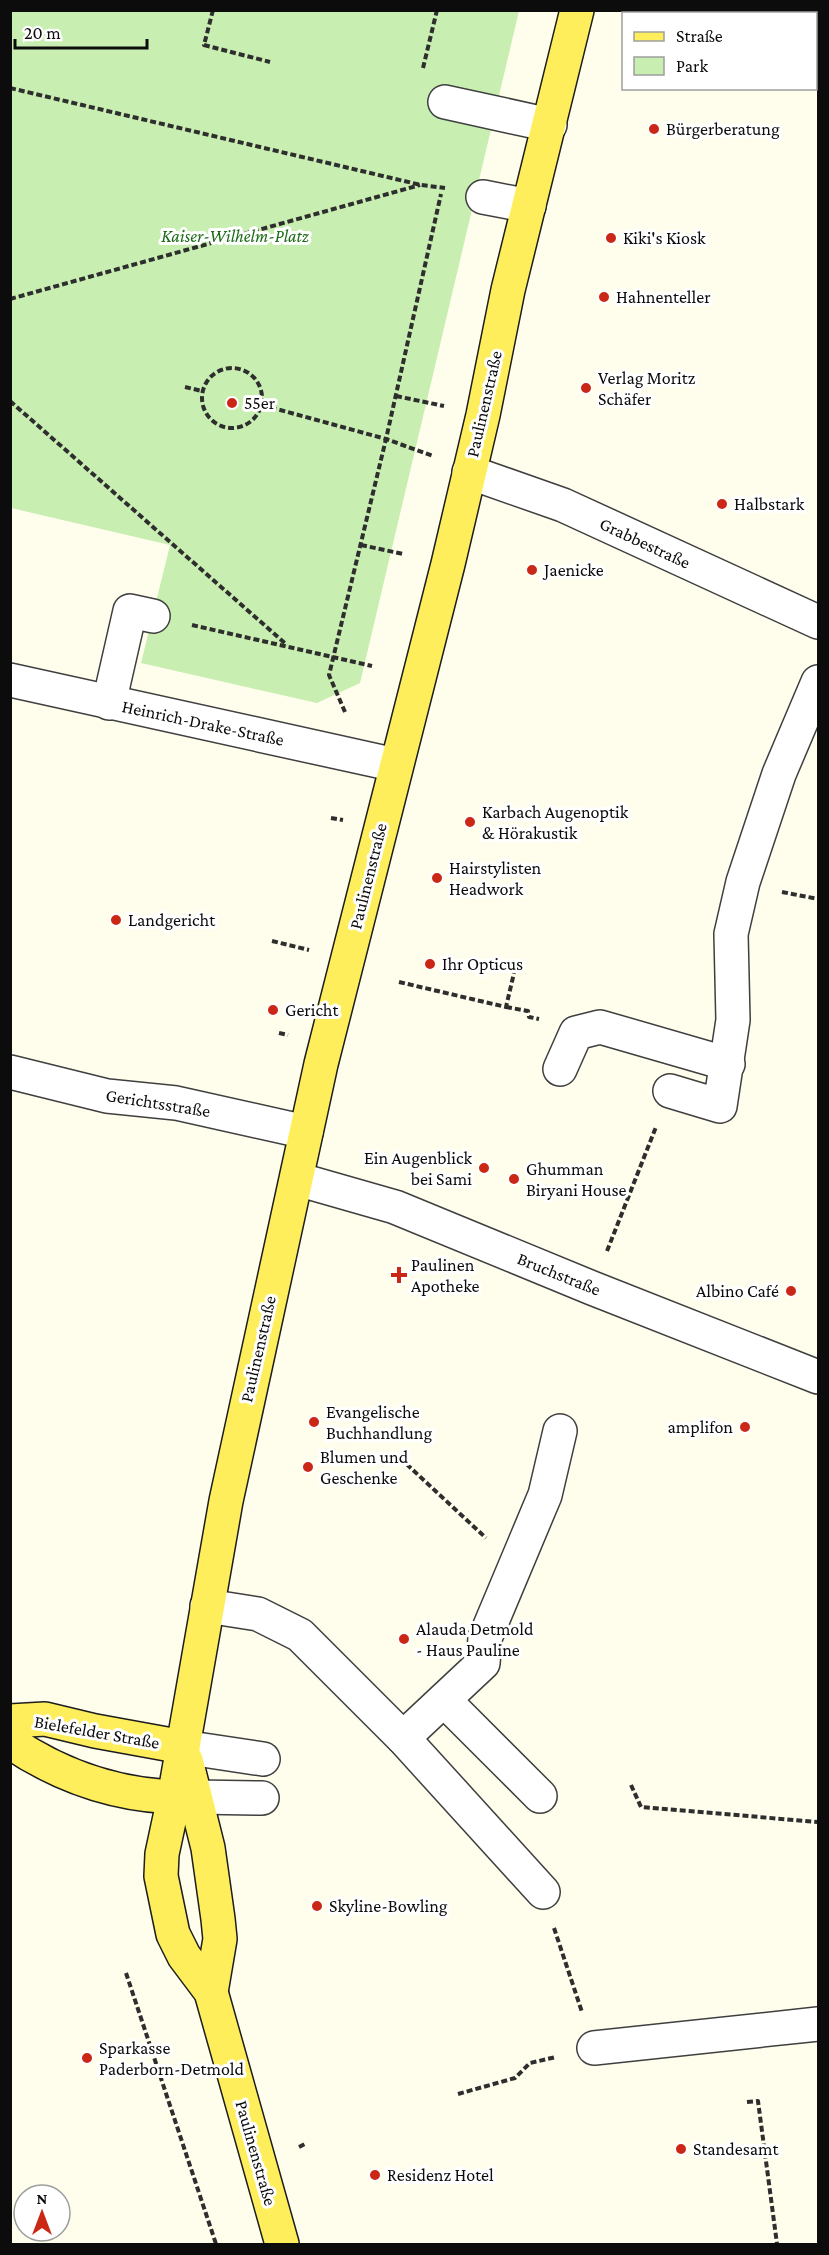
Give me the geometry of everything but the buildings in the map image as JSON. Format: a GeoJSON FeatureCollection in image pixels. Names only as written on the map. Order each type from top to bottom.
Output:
{"type":"FeatureCollection","features":[{"type":"Feature","properties":{"kind":"main road","name":"Paulinenstraße"},"geometry":{"type":"LineString","coordinates":[[211,1992],[220,1939],[218,1919],[208,1848],[185,1797],[183,1747],[207,1606],[252,1370],[297,1179],[321,1064],[448,564],[483,415],[508,290],[577,10]]}},
{"type":"Feature","properties":{"kind":"main road","name":"Bielefelder Straße"},"geometry":{"type":"LineString","coordinates":[[10,1721],[45,1719],[95,1731],[183,1747]]}},
{"type":"Feature","properties":{"kind":"main road","name":"Bielefelder Straße"},"geometry":{"type":"LineString","coordinates":[[10,1742],[68,1776],[86,1782],[185,1797]]}},
{"type":"Feature","properties":{"kind":"main road","name":"Paulinenstraße"},"geometry":{"type":"LineString","coordinates":[[185,1797],[162,1854],[161,1876],[173,1934],[184,1956],[211,1992],[282,2244]]}},
{"type":"Feature","properties":{"kind":"street"},"geometry":{"type":"LineString","coordinates":[[445,102],[550,125]]}},
{"type":"Feature","properties":{"kind":"street"},"geometry":{"type":"LineString","coordinates":[[483,196],[529,206]]}},
{"type":"Feature","properties":{"kind":"street","name":"Grabbestraße"},"geometry":{"type":"LineString","coordinates":[[469,472],[563,505],[819,622]]}},
{"type":"Feature","properties":{"kind":"street"},"geometry":{"type":"LineString","coordinates":[[109,703],[130,611],[153,616]]}},
{"type":"Feature","properties":{"kind":"street","name":"Heinrich-Drake-Straße"},"geometry":{"type":"LineString","coordinates":[[10,680],[396,765]]}},
{"type":"Feature","properties":{"kind":"street"},"geometry":{"type":"LineString","coordinates":[[670,1091],[720,1106],[733,1020],[731,934],[743,882],[779,774],[819,682]]}},
{"type":"Feature","properties":{"kind":"street"},"geometry":{"type":"LineString","coordinates":[[560,1069],[576,1032],[600,1027],[728,1064]]}},
{"type":"Feature","properties":{"kind":"street","name":"Gerichtsstraße"},"geometry":{"type":"LineString","coordinates":[[10,1072],[107,1096],[176,1103],[306,1132]]}},
{"type":"Feature","properties":{"kind":"street","name":"Bruchstraße"},"geometry":{"type":"LineString","coordinates":[[297,1179],[395,1207],[592,1288],[819,1377]]}},
{"type":"Feature","properties":{"kind":"street"},"geometry":{"type":"LineString","coordinates":[[403,1738],[483,1663],[485,1638],[545,1495],[560,1431]]}},
{"type":"Feature","properties":{"kind":"street"},"geometry":{"type":"LineString","coordinates":[[207,1606],[258,1614],[300,1635],[403,1738],[543,1892]]}},
{"type":"Feature","properties":{"kind":"street"},"geometry":{"type":"LineString","coordinates":[[444,1700],[540,1796]]}},
{"type":"Feature","properties":{"kind":"street"},"geometry":{"type":"LineString","coordinates":[[183,1747],[262,1759]]}},
{"type":"Feature","properties":{"kind":"street"},"geometry":{"type":"LineString","coordinates":[[185,1797],[262,1798]]}},
{"type":"Feature","properties":{"kind":"street"},"geometry":{"type":"LineString","coordinates":[[594,2048],[819,2024]]}},
{"type":"Feature","properties":{"kind":"path"},"geometry":{"type":"LineString","coordinates":[[213,10],[204,45],[270,62]]}},
{"type":"Feature","properties":{"kind":"path"},"geometry":{"type":"LineString","coordinates":[[422,74],[437,10]]}},
{"type":"Feature","properties":{"kind":"path"},"geometry":{"type":"LineString","coordinates":[[10,88],[421,185],[442,188],[396,396],[329,675],[345,712]]}},
{"type":"Feature","properties":{"kind":"path"},"geometry":{"type":"LineString","coordinates":[[10,299],[421,185]]}},
{"type":"Feature","properties":{"kind":"path"},"geometry":{"type":"LineString","coordinates":[[223,369],[244,370],[259,384],[262,405],[258,414],[244,426],[225,428],[209,418],[203,410],[202,391],[206,381],[223,369]]}},
{"type":"Feature","properties":{"kind":"path"},"geometry":{"type":"LineString","coordinates":[[185,387],[202,391]]}},
{"type":"Feature","properties":{"kind":"path"},"geometry":{"type":"LineString","coordinates":[[396,396],[483,415]]}},
{"type":"Feature","properties":{"kind":"path"},"geometry":{"type":"LineString","coordinates":[[10,400],[287,645]]}},
{"type":"Feature","properties":{"kind":"path"},"geometry":{"type":"LineString","coordinates":[[262,405],[386,439],[427,453]]}},
{"type":"Feature","properties":{"kind":"path"},"geometry":{"type":"LineString","coordinates":[[361,545],[403,554]]}},
{"type":"Feature","properties":{"kind":"path"},"geometry":{"type":"LineString","coordinates":[[153,616],[372,666]]}},
{"type":"Feature","properties":{"kind":"path"},"geometry":{"type":"LineString","coordinates":[[331,818],[344,820]]}},
{"type":"Feature","properties":{"kind":"path"},"geometry":{"type":"LineString","coordinates":[[272,941],[300,948]]}},
{"type":"Feature","properties":{"kind":"path"},"geometry":{"type":"LineString","coordinates":[[506,1007],[514,974]]}},
{"type":"Feature","properties":{"kind":"path"},"geometry":{"type":"LineString","coordinates":[[399,982],[523,1010]]}},
{"type":"Feature","properties":{"kind":"path"},"geometry":{"type":"LineString","coordinates":[[615,1234],[670,1091]]}},
{"type":"Feature","properties":{"kind":"path"},"geometry":{"type":"LineString","coordinates":[[400,1458],[506,1556],[517,1562]]}},
{"type":"Feature","properties":{"kind":"path"},"geometry":{"type":"LineString","coordinates":[[631,1785],[642,1807],[819,1822]]}},
{"type":"Feature","properties":{"kind":"path"},"geometry":{"type":"LineString","coordinates":[[458,2094],[515,2078],[530,2063],[594,2048],[543,1892]]}},
{"type":"Feature","properties":{"kind":"path"},"geometry":{"type":"LineString","coordinates":[[126,1972],[216,2244]]}},
{"type":"Feature","properties":{"kind":"path"},"geometry":{"type":"LineString","coordinates":[[747,2102],[758,2101],[777,2244]]}},
{"type":"Feature","properties":{"kind":"path"},"geometry":{"type":"LineString","coordinates":[[299,2147],[305,2144]]}},
{"type":"Feature","properties":{"kind":"green space","name":"Kaiser-Wilhelm-Platz"},"geometry":{"type":"Polygon","coordinates":[[[11,11],[519,11],[360,683],[317,703],[141,663],[170,545],[11,508],[11,11]]]}},
{"type":"Feature","properties":{"kind":"place","name":"Bürgerberatung"},"geometry":{"type":"Point","coordinates":[654,129]}},
{"type":"Feature","properties":{"kind":"place","name":"Kiki's Kiosk"},"geometry":{"type":"Point","coordinates":[611,238]}},
{"type":"Feature","properties":{"kind":"place","name":"Hahnenteller"},"geometry":{"type":"Point","coordinates":[604,297]}},
{"type":"Feature","properties":{"kind":"place","name":"Verlag Moritz Schäfer"},"geometry":{"type":"Point","coordinates":[586,388]}},
{"type":"Feature","properties":{"kind":"place","name":"55er"},"geometry":{"type":"Point","coordinates":[232,403]}},
{"type":"Feature","properties":{"kind":"place","name":"Halbstark"},"geometry":{"type":"Point","coordinates":[722,504]}},
{"type":"Feature","properties":{"kind":"place","name":"Jaenicke"},"geometry":{"type":"Point","coordinates":[532,570]}},
{"type":"Feature","properties":{"kind":"place","name":"Karbach Augenoptik & Hörakustik"},"geometry":{"type":"Point","coordinates":[470,822]}},
{"type":"Feature","properties":{"kind":"place","name":"Hairstylisten Headwork"},"geometry":{"type":"Point","coordinates":[437,878]}},
{"type":"Feature","properties":{"kind":"place","name":"Landgericht"},"geometry":{"type":"Point","coordinates":[116,920]}},
{"type":"Feature","properties":{"kind":"place","name":"Ihr Opticus"},"geometry":{"type":"Point","coordinates":[430,964]}},
{"type":"Feature","properties":{"kind":"place","name":"Gericht"},"geometry":{"type":"Point","coordinates":[273,1010]}},
{"type":"Feature","properties":{"kind":"place","name":"Ein Augenblick bei Sami"},"geometry":{"type":"Point","coordinates":[484,1168]}},
{"type":"Feature","properties":{"kind":"place","name":"Ghumman Biryani House"},"geometry":{"type":"Point","coordinates":[514,1179]}},
{"type":"Feature","properties":{"kind":"place","name":"Paulinen Apotheke"},"geometry":{"type":"Point","coordinates":[399,1275]}},
{"type":"Feature","properties":{"kind":"place","name":"Albino Café"},"geometry":{"type":"Point","coordinates":[791,1291]}},
{"type":"Feature","properties":{"kind":"place","name":"Evangelische Buchhandlung"},"geometry":{"type":"Point","coordinates":[314,1422]}},
{"type":"Feature","properties":{"kind":"place","name":"amplifon"},"geometry":{"type":"Point","coordinates":[745,1427]}},
{"type":"Feature","properties":{"kind":"place","name":"Blumen und Geschenke"},"geometry":{"type":"Point","coordinates":[308,1467]}},
{"type":"Feature","properties":{"kind":"place","name":"Alauda Detmold - Haus Pauline"},"geometry":{"type":"Point","coordinates":[404,1639]}},
{"type":"Feature","properties":{"kind":"place","name":"Skyline-Bowling"},"geometry":{"type":"Point","coordinates":[317,1906]}},
{"type":"Feature","properties":{"kind":"place","name":"Sparkasse Paderborn-Detmold"},"geometry":{"type":"Point","coordinates":[87,2058]}},
{"type":"Feature","properties":{"kind":"place","name":"Standesamt"},"geometry":{"type":"Point","coordinates":[681,2149]}},
{"type":"Feature","properties":{"kind":"place","name":"Residenz Hotel"},"geometry":{"type":"Point","coordinates":[375,2175]}}]}
